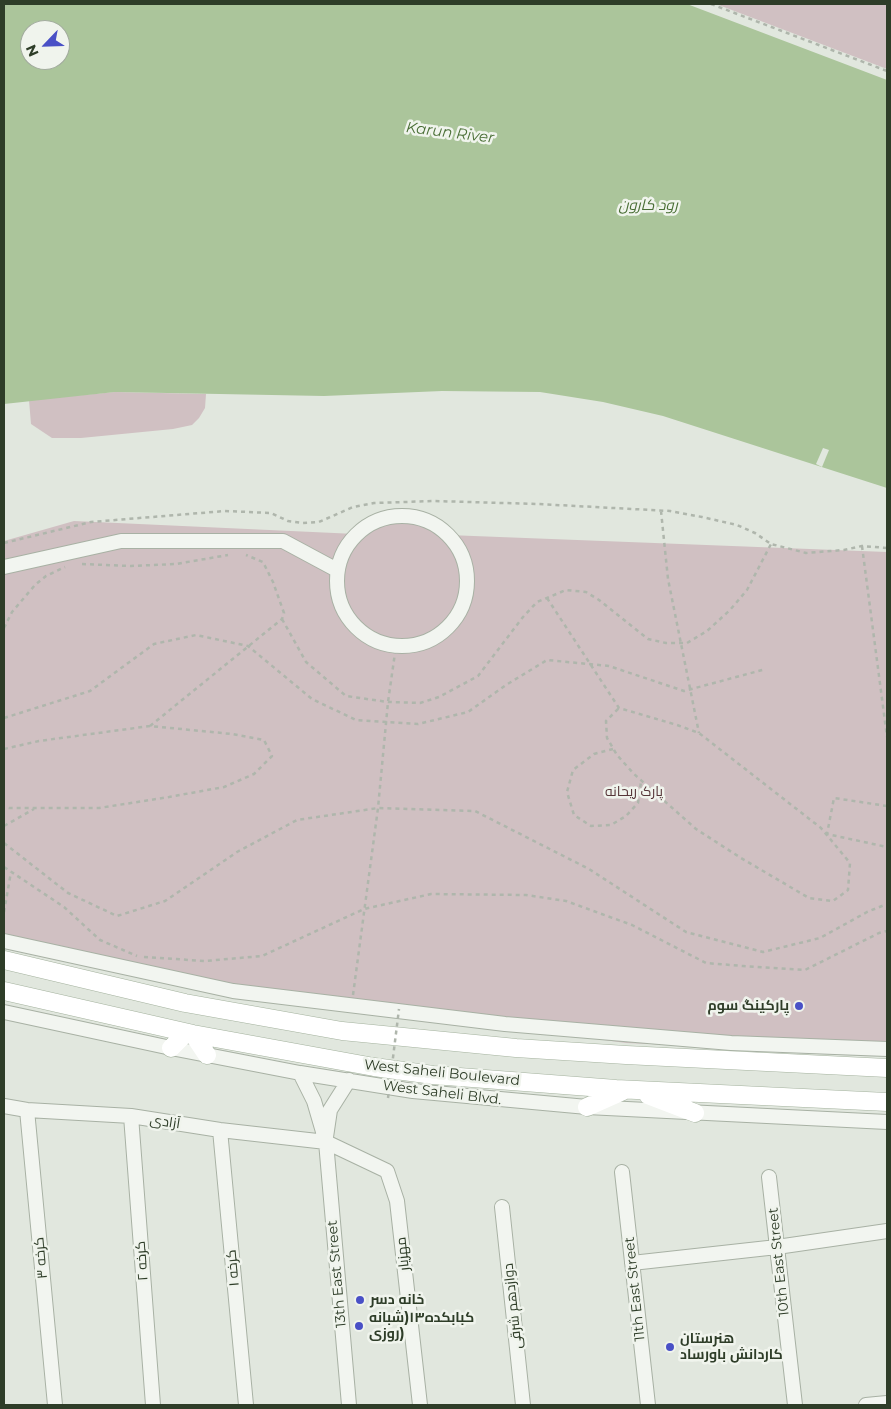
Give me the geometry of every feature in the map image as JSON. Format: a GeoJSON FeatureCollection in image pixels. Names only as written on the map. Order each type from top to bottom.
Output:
{"type":"FeatureCollection","features":[{"type":"Feature","properties":{"kind":"main road"},"geometry":{"type":"LineString","coordinates":[[4,960],[186,1003],[342,1031],[516,1048],[887,1068]]}},
{"type":"Feature","properties":{"kind":"main road","name":"West Saheli Boulevard"},"geometry":{"type":"LineString","coordinates":[[4,991],[190,1034],[374,1067],[433,1075],[630,1089],[887,1102]]}},
{"type":"Feature","properties":{"kind":"main road"},"geometry":{"type":"LineString","coordinates":[[171,1048],[190,1034],[207,1055]]}},
{"type":"Feature","properties":{"kind":"main road"},"geometry":{"type":"LineString","coordinates":[[587,1107],[630,1089],[695,1113]]}},
{"type":"Feature","properties":{"kind":"street"},"geometry":{"type":"LineString","coordinates":[[392,516],[412,516],[431,523],[448,535],[460,551],[466,570],[466,590],[461,609],[450,626],[434,638],[415,645],[396,646],[375,641],[357,629],[344,612],[337,591],[337,570],[344,550],[356,534],[372,522],[392,516]]}},
{"type":"Feature","properties":{"kind":"street"},"geometry":{"type":"LineString","coordinates":[[4,567],[121,541],[283,541],[337,570]]}},
{"type":"Feature","properties":{"kind":"street"},"geometry":{"type":"LineString","coordinates":[[4,941],[233,992],[505,1024],[721,1042],[887,1049]]}},
{"type":"Feature","properties":{"kind":"street","name":"West Saheli Blvd."},"geometry":{"type":"LineString","coordinates":[[4,1012],[171,1048],[300,1073],[413,1091],[587,1107],[885,1124]]}},
{"type":"Feature","properties":{"kind":"street","name":"13th East Street"},"geometry":{"type":"LineString","coordinates":[[300,1073],[314,1101],[326,1142],[349,1405]]}},
{"type":"Feature","properties":{"kind":"street","name":"13th East Street"},"geometry":{"type":"LineString","coordinates":[[326,1142],[330,1110],[349,1080]]}},
{"type":"Feature","properties":{"kind":"street","name":"آزادی"},"geometry":{"type":"LineString","coordinates":[[4,1106],[27,1110],[131,1116],[220,1130],[326,1142]]}},
{"type":"Feature","properties":{"kind":"street","name":"کرخه ۳"},"geometry":{"type":"LineString","coordinates":[[27,1110],[55,1405]]}},
{"type":"Feature","properties":{"kind":"street","name":"کرخه ۲"},"geometry":{"type":"LineString","coordinates":[[131,1116],[153,1405]]}},
{"type":"Feature","properties":{"kind":"street","name":"کرخه ۱"},"geometry":{"type":"LineString","coordinates":[[220,1130],[246,1405]]}},
{"type":"Feature","properties":{"kind":"street","name":"مهزیار"},"geometry":{"type":"LineString","coordinates":[[326,1142],[387,1171],[397,1201],[420,1405]]}},
{"type":"Feature","properties":{"kind":"street","name":"11th East Street"},"geometry":{"type":"LineString","coordinates":[[622,1172],[648,1405]]}},
{"type":"Feature","properties":{"kind":"street","name":"10th East Street"},"geometry":{"type":"LineString","coordinates":[[769,1178],[795,1405]]}},
{"type":"Feature","properties":{"kind":"street","name":"دوازدهم شرقی"},"geometry":{"type":"LineString","coordinates":[[502,1207],[523,1405]]}},
{"type":"Feature","properties":{"kind":"street"},"geometry":{"type":"LineString","coordinates":[[632,1263],[777,1247],[887,1231]]}},
{"type":"Feature","properties":{"kind":"street"},"geometry":{"type":"LineString","coordinates":[[866,1405],[887,1403]]}},
{"type":"Feature","properties":{"kind":"path"},"geometry":{"type":"LineString","coordinates":[[711,4],[887,71]]}},
{"type":"Feature","properties":{"kind":"path"},"geometry":{"type":"LineString","coordinates":[[4,543],[91,522],[226,511],[271,513],[288,521],[303,523],[319,522],[353,507],[374,503],[472,502],[661,511],[702,517],[738,525],[771,544],[806,553],[844,550],[862,546],[887,548]]}},
{"type":"Feature","properties":{"kind":"path"},"geometry":{"type":"LineString","coordinates":[[661,511],[668,579],[699,733]]}},
{"type":"Feature","properties":{"kind":"path"},"geometry":{"type":"LineString","coordinates":[[282,619],[306,662],[346,696],[388,702],[420,703],[439,697],[478,676],[523,617],[537,602],[566,590],[586,592],[648,639],[666,643],[687,644],[707,631],[730,610],[747,590],[771,544]]}},
{"type":"Feature","properties":{"kind":"path"},"geometry":{"type":"LineString","coordinates":[[862,546],[887,737]]}},
{"type":"Feature","properties":{"kind":"path"},"geometry":{"type":"LineString","coordinates":[[150,726],[282,619],[284,612],[264,562],[241,553]]}},
{"type":"Feature","properties":{"kind":"path"},"geometry":{"type":"LineString","coordinates":[[74,563],[131,566],[176,564],[232,554]]}},
{"type":"Feature","properties":{"kind":"path"},"geometry":{"type":"LineString","coordinates":[[4,628],[12,612],[34,585],[46,576],[67,566]]}},
{"type":"Feature","properties":{"kind":"path"},"geometry":{"type":"LineString","coordinates":[[547,598],[592,664],[619,708],[699,733],[821,828],[850,863],[848,890],[833,901],[810,898],[741,858],[696,829],[642,781],[617,755],[608,738],[606,720],[619,708]]}},
{"type":"Feature","properties":{"kind":"path"},"geometry":{"type":"LineString","coordinates":[[4,718],[90,691],[154,644],[196,635],[248,646],[312,699],[356,720],[418,724],[468,712],[506,685],[547,660],[608,666],[684,691],[766,670]]}},
{"type":"Feature","properties":{"kind":"path"},"geometry":{"type":"LineString","coordinates":[[351,1006],[378,808],[388,702],[396,646]]}},
{"type":"Feature","properties":{"kind":"path"},"geometry":{"type":"LineString","coordinates":[[881,690],[887,691]]}},
{"type":"Feature","properties":{"kind":"path"},"geometry":{"type":"LineString","coordinates":[[4,749],[39,741],[150,726],[232,734],[264,740],[272,756],[254,774],[224,787],[99,808],[4,807]]}},
{"type":"Feature","properties":{"kind":"path"},"geometry":{"type":"LineString","coordinates":[[613,748],[594,754],[573,770],[567,792],[574,815],[591,826],[611,826],[626,816],[638,803],[642,781]]}},
{"type":"Feature","properties":{"kind":"path"},"geometry":{"type":"LineString","coordinates":[[827,834],[834,798],[887,806]]}},
{"type":"Feature","properties":{"kind":"path"},"geometry":{"type":"LineString","coordinates":[[4,826],[35,808]]}},
{"type":"Feature","properties":{"kind":"path"},"geometry":{"type":"LineString","coordinates":[[4,843],[68,893],[118,916],[165,901],[237,852],[296,820],[378,808],[475,811],[590,869],[686,932],[763,952],[820,938],[867,912],[887,904]]}},
{"type":"Feature","properties":{"kind":"path"},"geometry":{"type":"LineString","coordinates":[[827,834],[887,847]]}},
{"type":"Feature","properties":{"kind":"path"},"geometry":{"type":"LineString","coordinates":[[4,867],[64,907],[100,940],[139,957],[205,962],[262,956],[364,909],[431,894],[526,895],[566,902],[632,925],[706,962],[805,970],[879,933],[887,931]]}},
{"type":"Feature","properties":{"kind":"path"},"geometry":{"type":"LineString","coordinates":[[4,912],[12,872]]}},
{"type":"Feature","properties":{"kind":"path"},"geometry":{"type":"LineString","coordinates":[[388,1098],[399,1009]]}},
{"type":"Feature","properties":{"kind":"green space"},"geometry":{"type":"Polygon","coordinates":[[[716,4],[887,4],[887,69],[716,4]]]}},
{"type":"Feature","properties":{"kind":"green space"},"geometry":{"type":"Polygon","coordinates":[[[115,392],[206,394],[205,408],[192,425],[173,429],[81,438],[52,438],[31,424],[29,400],[115,392]]]}},
{"type":"Feature","properties":{"kind":"green space","name":"پارک ریحانه"},"geometry":{"type":"Polygon","coordinates":[[[415,512],[448,535],[887,552],[887,1054],[626,1043],[193,984],[4,941],[4,541],[74,521],[356,534],[415,512]]]}},
{"type":"Feature","properties":{"kind":"water","name":"رود کارون"},"geometry":{"type":"Polygon","coordinates":[[[4,4],[687,4],[887,80],[887,488],[663,416],[603,402],[540,392],[442,391],[324,396],[115,392],[4,404],[4,4]]]}},
{"type":"Feature","properties":{"kind":"pier"},"geometry":{"type":"Polygon","coordinates":[[[823,448],[829,450],[822,467],[816,464],[823,448]]]}},
{"type":"Feature","properties":{"kind":"place","name":"پارکینگ سوم"},"geometry":{"type":"Point","coordinates":[799,1006]}},
{"type":"Feature","properties":{"kind":"place","name":"خانه دسر"},"geometry":{"type":"Point","coordinates":[360,1300]}},
{"type":"Feature","properties":{"kind":"place","name":"کبابکده۱۳(شبانه روزی)"},"geometry":{"type":"Point","coordinates":[359,1326]}},
{"type":"Feature","properties":{"kind":"place","name":"هنرستان کاردانش باورساد"},"geometry":{"type":"Point","coordinates":[670,1347]}},
{"type":"Feature","properties":{"kind":"water label","name":"Karun River"},"geometry":{"type":"Point","coordinates":[450,133]}}]}
